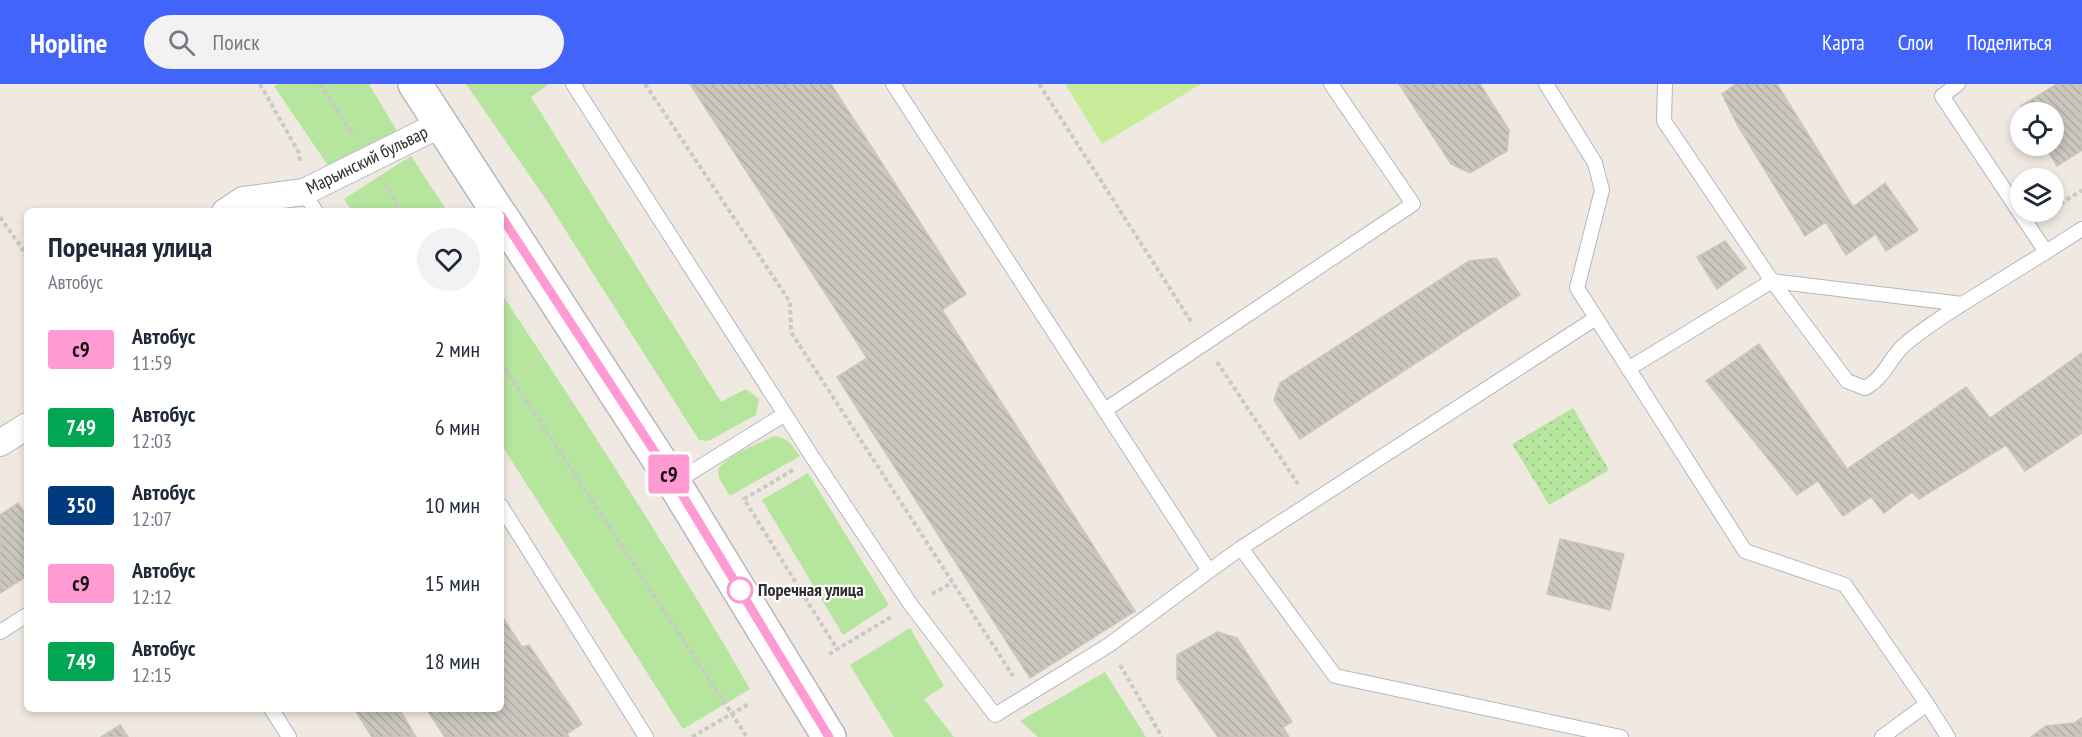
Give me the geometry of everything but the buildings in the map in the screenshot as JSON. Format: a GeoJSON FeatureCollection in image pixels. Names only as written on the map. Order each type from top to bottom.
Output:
{"type":"FeatureCollection","features":[{"type":"Feature","properties":{"kind":"main road"},"geometry":{"type":"LineString","coordinates":[[415,84],[495,208]]}},
{"type":"Feature","properties":{"kind":"main road"},"geometry":{"type":"LineString","coordinates":[[504,221],[675,483],[829,737]]}},
{"type":"Feature","properties":{"kind":"street","name":"Марьинский бульвар"},"geometry":{"type":"LineString","coordinates":[[231,208],[243,200],[310,206],[441,124]]}},
{"type":"Feature","properties":{"kind":"street"},"geometry":{"type":"LineString","coordinates":[[0,443],[24,428]]}},
{"type":"Feature","properties":{"kind":"lane"},"geometry":{"type":"LineString","coordinates":[[573,84],[813,458],[911,605],[995,715],[1109,645],[1240,548],[1596,318]]}},
{"type":"Feature","properties":{"kind":"lane"},"geometry":{"type":"LineString","coordinates":[[894,84],[1209,571]]}},
{"type":"Feature","properties":{"kind":"lane"},"geometry":{"type":"LineString","coordinates":[[1105,410],[1413,204],[1331,84]]}},
{"type":"Feature","properties":{"kind":"lane"},"geometry":{"type":"LineString","coordinates":[[1546,84],[1595,163],[1602,190],[1577,288],[1745,551],[1845,585],[1948,737]]}},
{"type":"Feature","properties":{"kind":"lane"},"geometry":{"type":"LineString","coordinates":[[1665,84],[1664,121],[1772,281],[1847,381],[1865,388],[1875,383],[1901,348],[1909,341],[1962,304],[2082,229]]}},
{"type":"Feature","properties":{"kind":"lane"},"geometry":{"type":"LineString","coordinates":[[1958,84],[1942,96],[2046,252]]}},
{"type":"Feature","properties":{"kind":"lane"},"geometry":{"type":"LineString","coordinates":[[1628,369],[1772,281],[1962,304]]}},
{"type":"Feature","properties":{"kind":"lane"},"geometry":{"type":"LineString","coordinates":[[675,483],[785,414]]}},
{"type":"Feature","properties":{"kind":"lane"},"geometry":{"type":"LineString","coordinates":[[504,511],[646,737]]}},
{"type":"Feature","properties":{"kind":"lane"},"geometry":{"type":"LineString","coordinates":[[1240,548],[1335,676],[1621,737]]}},
{"type":"Feature","properties":{"kind":"lane"},"geometry":{"type":"LineString","coordinates":[[0,632],[24,617]]}},
{"type":"Feature","properties":{"kind":"lane"},"geometry":{"type":"LineString","coordinates":[[1882,737],[1927,704]]}},
{"type":"Feature","properties":{"kind":"lane"},"geometry":{"type":"LineString","coordinates":[[273,712],[289,737]]}},
{"type":"Feature","properties":{"kind":"path"},"geometry":{"type":"LineString","coordinates":[[645,84],[790,303],[791,332],[1026,697]]}},
{"type":"Feature","properties":{"kind":"path"},"geometry":{"type":"LineString","coordinates":[[1039,84],[1311,503]]}},
{"type":"Feature","properties":{"kind":"path"},"geometry":{"type":"LineString","coordinates":[[262,85],[299,153],[310,206]]}},
{"type":"Feature","properties":{"kind":"path"},"geometry":{"type":"LineString","coordinates":[[2064,202],[2082,190]]}},
{"type":"Feature","properties":{"kind":"path"},"geometry":{"type":"LineString","coordinates":[[0,217],[24,251]]}},
{"type":"Feature","properties":{"kind":"path"},"geometry":{"type":"LineString","coordinates":[[504,367],[747,737]]}},
{"type":"Feature","properties":{"kind":"path"},"geometry":{"type":"LineString","coordinates":[[813,458],[744,499],[837,649]]}},
{"type":"Feature","properties":{"kind":"path"},"geometry":{"type":"LineString","coordinates":[[1109,645],[1162,737]]}},
{"type":"Feature","properties":{"kind":"path"},"geometry":{"type":"LineString","coordinates":[[692,737],[750,703]]}},
{"type":"Feature","properties":{"kind":"green space"},"geometry":{"type":"Polygon","coordinates":[[[278,84],[369,84],[397,131],[331,170],[274,86],[278,84]]]}},
{"type":"Feature","properties":{"kind":"green space"},"geometry":{"type":"Polygon","coordinates":[[[466,84],[549,84],[531,97],[721,402],[746,389],[759,399],[756,415],[708,441],[699,440],[545,198],[466,84]]]}},
{"type":"Feature","properties":{"kind":"green space"},"geometry":{"type":"Polygon","coordinates":[[[1065,84],[1201,84],[1102,144],[1065,84]]]}},
{"type":"Feature","properties":{"kind":"green space"},"geometry":{"type":"Polygon","coordinates":[[[411,156],[445,208],[350,208],[344,199],[411,156]]]}},
{"type":"Feature","properties":{"kind":"green space"},"geometry":{"type":"Polygon","coordinates":[[[504,298],[628,489],[750,689],[683,729],[504,449],[504,298]]]}},
{"type":"Feature","properties":{"kind":"green space"},"geometry":{"type":"Polygon","coordinates":[[[1573,408],[1609,470],[1549,505],[1512,444],[1573,408]]]}},
{"type":"Feature","properties":{"kind":"green space"},"geometry":{"type":"Polygon","coordinates":[[[774,436],[786,440],[800,456],[730,496],[719,478],[718,469],[737,454],[774,436]]]}},
{"type":"Feature","properties":{"kind":"green space"},"geometry":{"type":"Polygon","coordinates":[[[808,473],[889,605],[843,635],[762,500],[808,473]]]}},
{"type":"Feature","properties":{"kind":"green space"},"geometry":{"type":"Polygon","coordinates":[[[910,628],[944,686],[924,699],[954,737],[894,737],[850,665],[910,628]]]}},
{"type":"Feature","properties":{"kind":"green space"},"geometry":{"type":"Polygon","coordinates":[[[1105,672],[1146,737],[1038,737],[1020,721],[1105,672]]]}},
{"type":"Feature","properties":{"kind":"bus line","name":"с9"},"geometry":{"type":"LineString","coordinates":[[504,221],[675,483],[829,737]]}},
{"type":"Feature","properties":{"kind":"place","name":"Поречная улица"},"geometry":{"type":"Point","coordinates":[740,590]}}]}
